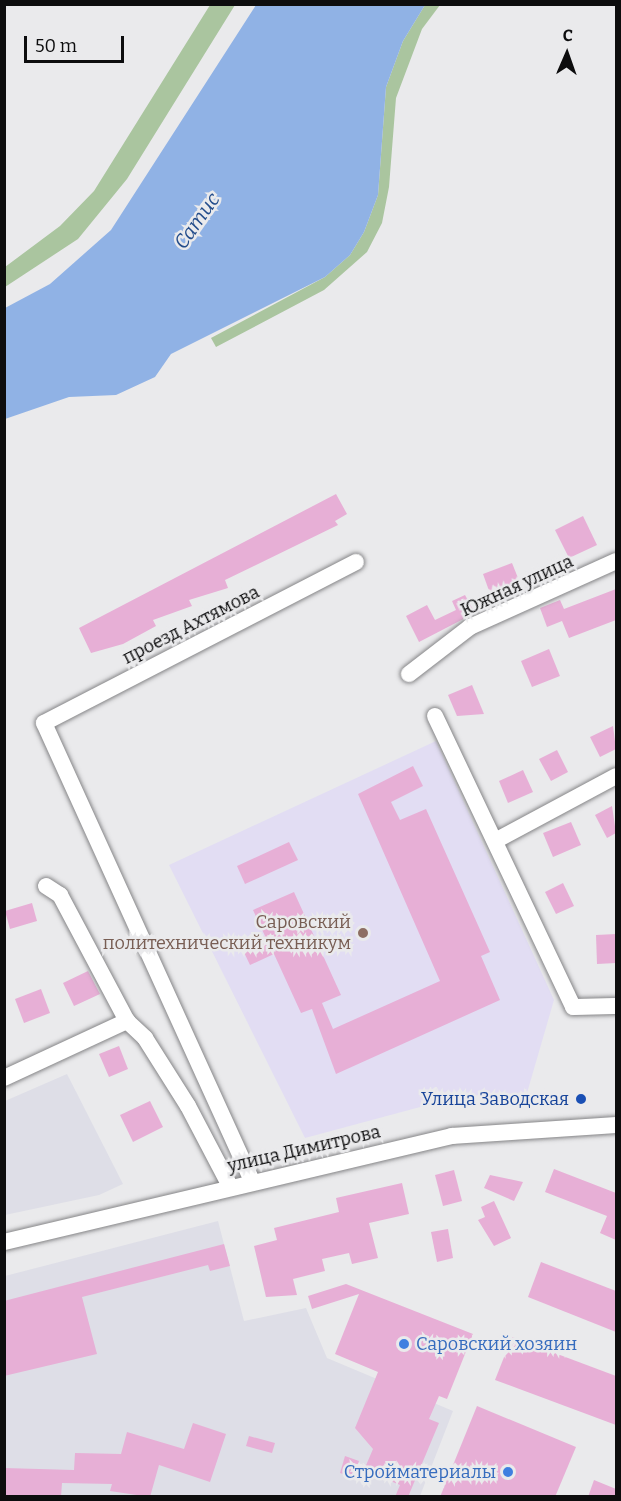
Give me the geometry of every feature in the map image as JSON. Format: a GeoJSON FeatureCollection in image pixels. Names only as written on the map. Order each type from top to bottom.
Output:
{"type":"FeatureCollection","features":[{"type":"Feature","properties":{"kind":"street","name":"Южная улица"},"geometry":{"type":"LineString","coordinates":[[409,674],[470,627],[616,561]]}},
{"type":"Feature","properties":{"kind":"street","name":"проезд Ахтямова"},"geometry":{"type":"LineString","coordinates":[[252,1181],[44,723],[356,562]]}},
{"type":"Feature","properties":{"kind":"street"},"geometry":{"type":"LineString","coordinates":[[435,716],[573,1007],[616,1006]]}},
{"type":"Feature","properties":{"kind":"street"},"geometry":{"type":"LineString","coordinates":[[495,841],[616,776]]}},
{"type":"Feature","properties":{"kind":"street"},"geometry":{"type":"LineString","coordinates":[[46,886],[60,895],[127,1021],[188,1106],[230,1186]]}},
{"type":"Feature","properties":{"kind":"street"},"geometry":{"type":"LineString","coordinates":[[4,1078],[127,1021]]}},
{"type":"Feature","properties":{"kind":"street","name":"улица Димитрова"},"geometry":{"type":"LineString","coordinates":[[4,1242],[230,1186],[476,1133],[616,1125]]}},
{"type":"Feature","properties":{"kind":"shaded area","name":"Саровский политехнический техникум"},"geometry":{"type":"Polygon","coordinates":[[[436,741],[554,1000],[527,1093],[461,1096],[305,1138],[169,865],[436,741]]]}},
{"type":"Feature","properties":{"kind":"shaded area"},"geometry":{"type":"Polygon","coordinates":[[[67,1074],[123,1184],[99,1195],[5,1215],[5,1101],[67,1074]]]}},
{"type":"Feature","properties":{"kind":"shaded area"},"geometry":{"type":"Polygon","coordinates":[[[218,1221],[244,1321],[306,1308],[327,1358],[453,1411],[420,1496],[5,1496],[5,1276],[218,1221]]]}},
{"type":"Feature","properties":{"kind":"green space"},"geometry":{"type":"Polygon","coordinates":[[[210,5],[235,5],[127,179],[78,239],[5,287],[5,267],[60,226],[94,191],[210,5]]]}},
{"type":"Feature","properties":{"kind":"green space"},"geometry":{"type":"Polygon","coordinates":[[[425,5],[440,5],[422,29],[396,98],[389,187],[382,223],[367,252],[324,290],[216,347],[211,338],[325,277],[350,255],[364,232],[378,195],[386,87],[403,41],[425,5]]]}},
{"type":"Feature","properties":{"kind":"water","name":"Сатис"},"geometry":{"type":"Polygon","coordinates":[[[256,5],[425,5],[403,41],[386,87],[378,195],[364,232],[350,255],[325,277],[171,354],[155,377],[116,395],[69,397],[5,419],[5,308],[50,284],[111,230],[256,5]]]}},
{"type":"Feature","properties":{"kind":"building"},"geometry":{"type":"Polygon","coordinates":[[[336,494],[347,514],[335,521],[338,525],[225,580],[228,588],[189,600],[192,606],[153,620],[156,626],[123,644],[91,653],[79,628],[336,494]]]}},
{"type":"Feature","properties":{"kind":"building"},"geometry":{"type":"Polygon","coordinates":[[[583,516],[597,545],[569,558],[555,530],[583,516]]]}},
{"type":"Feature","properties":{"kind":"building"},"geometry":{"type":"Polygon","coordinates":[[[512,563],[522,588],[492,599],[483,574],[512,563]]]}},
{"type":"Feature","properties":{"kind":"building"},"geometry":{"type":"Polygon","coordinates":[[[616,589],[616,620],[569,638],[562,621],[547,627],[540,608],[560,600],[564,609],[616,589]]]}},
{"type":"Feature","properties":{"kind":"building"},"geometry":{"type":"Polygon","coordinates":[[[465,595],[475,613],[419,642],[406,616],[427,605],[435,620],[456,610],[452,601],[465,595]]]}},
{"type":"Feature","properties":{"kind":"building"},"geometry":{"type":"Polygon","coordinates":[[[549,649],[560,676],[532,687],[521,661],[549,649]]]}},
{"type":"Feature","properties":{"kind":"building"},"geometry":{"type":"Polygon","coordinates":[[[472,685],[484,714],[457,716],[448,695],[472,685]]]}},
{"type":"Feature","properties":{"kind":"building"},"geometry":{"type":"Polygon","coordinates":[[[613,726],[616,749],[600,757],[590,737],[613,726]]]}},
{"type":"Feature","properties":{"kind":"building"},"geometry":{"type":"Polygon","coordinates":[[[557,750],[568,772],[551,781],[539,759],[557,750]]]}},
{"type":"Feature","properties":{"kind":"building"},"geometry":{"type":"Polygon","coordinates":[[[413,766],[423,786],[391,802],[400,820],[426,809],[490,952],[481,956],[500,1000],[336,1074],[312,1009],[301,1013],[274,954],[250,965],[241,946],[265,936],[253,910],[294,892],[341,995],[322,1003],[333,1029],[440,981],[358,794],[413,766]]]}},
{"type":"Feature","properties":{"kind":"building"},"geometry":{"type":"Polygon","coordinates":[[[523,770],[533,792],[508,803],[499,781],[523,770]]]}},
{"type":"Feature","properties":{"kind":"building"},"geometry":{"type":"Polygon","coordinates":[[[612,806],[616,833],[607,838],[595,815],[612,806]]]}},
{"type":"Feature","properties":{"kind":"building"},"geometry":{"type":"Polygon","coordinates":[[[571,822],[581,845],[553,857],[543,833],[571,822]]]}},
{"type":"Feature","properties":{"kind":"building"},"geometry":{"type":"Polygon","coordinates":[[[289,842],[298,860],[245,884],[237,866],[289,842]]]}},
{"type":"Feature","properties":{"kind":"building"},"geometry":{"type":"Polygon","coordinates":[[[563,883],[574,906],[556,914],[545,892],[563,883]]]}},
{"type":"Feature","properties":{"kind":"building"},"geometry":{"type":"Polygon","coordinates":[[[32,903],[37,921],[10,929],[5,911],[32,903]]]}},
{"type":"Feature","properties":{"kind":"building"},"geometry":{"type":"Polygon","coordinates":[[[616,934],[616,963],[597,964],[596,935],[616,934]]]}},
{"type":"Feature","properties":{"kind":"building"},"geometry":{"type":"Polygon","coordinates":[[[88,971],[100,994],[74,1006],[63,983],[88,971]]]}},
{"type":"Feature","properties":{"kind":"building"},"geometry":{"type":"Polygon","coordinates":[[[41,989],[50,1013],[24,1023],[15,999],[41,989]]]}},
{"type":"Feature","properties":{"kind":"building"},"geometry":{"type":"Polygon","coordinates":[[[119,1046],[128,1069],[109,1077],[99,1054],[119,1046]]]}},
{"type":"Feature","properties":{"kind":"building"},"geometry":{"type":"Polygon","coordinates":[[[150,1101],[163,1127],[133,1142],[120,1115],[150,1101]]]}},
{"type":"Feature","properties":{"kind":"building"},"geometry":{"type":"Polygon","coordinates":[[[554,1169],[616,1193],[616,1240],[600,1233],[607,1216],[545,1192],[554,1169]]]}},
{"type":"Feature","properties":{"kind":"building"},"geometry":{"type":"Polygon","coordinates":[[[454,1170],[462,1201],[443,1206],[435,1175],[454,1170]]]}},
{"type":"Feature","properties":{"kind":"building"},"geometry":{"type":"Polygon","coordinates":[[[490,1175],[523,1182],[514,1201],[484,1188],[490,1175]]]}},
{"type":"Feature","properties":{"kind":"building"},"geometry":{"type":"Polygon","coordinates":[[[402,1183],[409,1214],[369,1223],[378,1258],[352,1264],[349,1253],[322,1259],[325,1271],[293,1279],[297,1295],[266,1297],[254,1246],[277,1240],[274,1228],[339,1212],[336,1198],[402,1183]]]}},
{"type":"Feature","properties":{"kind":"building"},"geometry":{"type":"Polygon","coordinates":[[[494,1201],[511,1238],[494,1246],[478,1220],[485,1217],[481,1207],[494,1201]]]}},
{"type":"Feature","properties":{"kind":"building"},"geometry":{"type":"Polygon","coordinates":[[[448,1229],[453,1258],[437,1262],[431,1232],[448,1229]]]}},
{"type":"Feature","properties":{"kind":"building"},"geometry":{"type":"Polygon","coordinates":[[[224,1244],[230,1266],[210,1271],[208,1265],[82,1297],[97,1354],[4,1376],[4,1301],[224,1244]]]}},
{"type":"Feature","properties":{"kind":"building"},"geometry":{"type":"Polygon","coordinates":[[[541,1262],[616,1291],[616,1332],[528,1297],[541,1262]]]}},
{"type":"Feature","properties":{"kind":"building"},"geometry":{"type":"Polygon","coordinates":[[[346,1284],[473,1334],[447,1399],[439,1396],[429,1419],[439,1423],[408,1497],[395,1497],[400,1485],[364,1470],[373,1449],[355,1428],[378,1372],[335,1354],[359,1294],[312,1309],[308,1296],[346,1284]]]}},
{"type":"Feature","properties":{"kind":"building"},"geometry":{"type":"Polygon","coordinates":[[[512,1337],[616,1376],[616,1425],[495,1380],[512,1337]]]}},
{"type":"Feature","properties":{"kind":"building","name":"Стройматериалы"},"geometry":{"type":"Polygon","coordinates":[[[477,1406],[576,1447],[555,1497],[440,1497],[477,1406]]]}},
{"type":"Feature","properties":{"kind":"building"},"geometry":{"type":"Polygon","coordinates":[[[193,1423],[226,1434],[210,1482],[159,1465],[150,1497],[110,1491],[112,1484],[62,1483],[61,1497],[4,1497],[4,1468],[74,1470],[75,1453],[121,1454],[127,1432],[184,1449],[193,1423]]]}},
{"type":"Feature","properties":{"kind":"building"},"geometry":{"type":"Polygon","coordinates":[[[249,1436],[275,1443],[272,1453],[246,1446],[249,1436]]]}},
{"type":"Feature","properties":{"kind":"building"},"geometry":{"type":"Polygon","coordinates":[[[345,1456],[359,1461],[353,1477],[340,1473],[345,1456]]]}},
{"type":"Feature","properties":{"kind":"building"},"geometry":{"type":"Polygon","coordinates":[[[594,1480],[616,1489],[616,1497],[588,1497],[594,1480]]]}},
{"type":"Feature","properties":{"kind":"place","name":"Саровский политехнический техникум"},"geometry":{"type":"Point","coordinates":[363,933]}},
{"type":"Feature","properties":{"kind":"place","name":"Улица Заводская"},"geometry":{"type":"Point","coordinates":[581,1099]}},
{"type":"Feature","properties":{"kind":"place","name":"Саровский хозяин"},"geometry":{"type":"Point","coordinates":[404,1344]}},
{"type":"Feature","properties":{"kind":"place","name":"Стройматериалы"},"geometry":{"type":"Point","coordinates":[508,1472]}}]}
